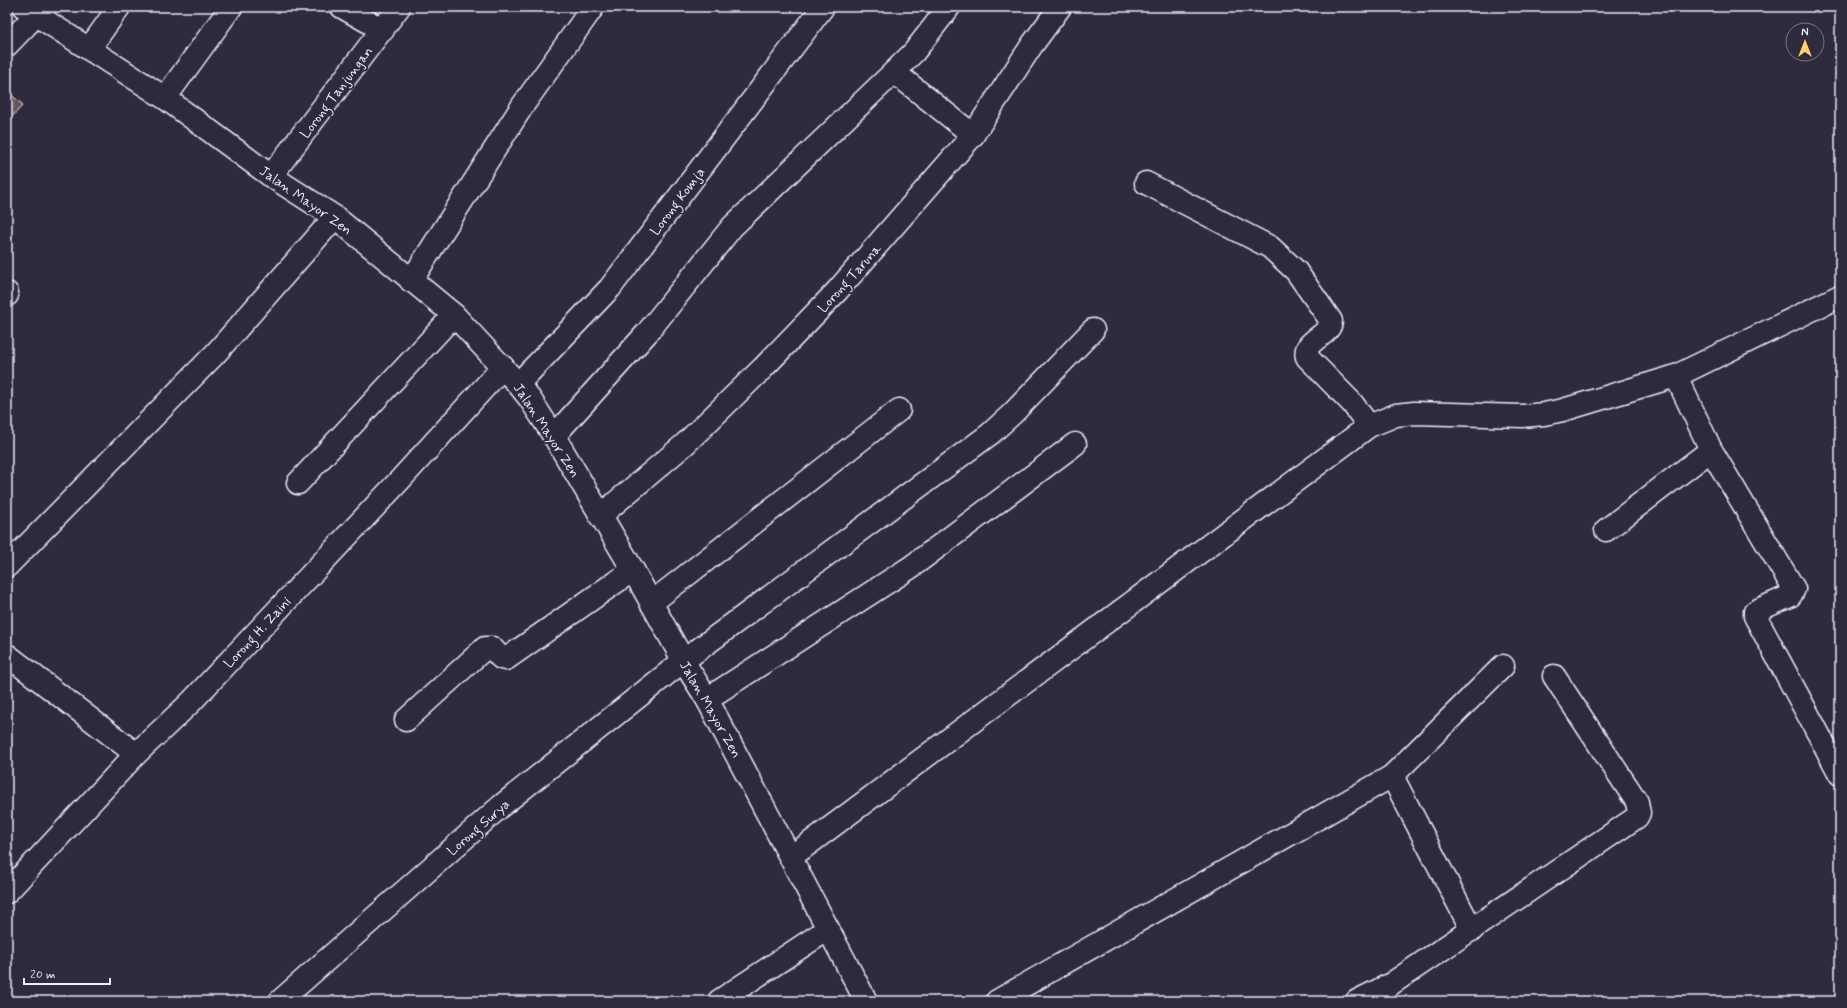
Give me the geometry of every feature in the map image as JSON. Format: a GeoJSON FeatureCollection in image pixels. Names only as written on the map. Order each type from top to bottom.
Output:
{"type":"FeatureCollection","features":[{"type":"Feature","properties":{"kind":"street"},"geometry":{"type":"LineString","coordinates":[[89,49],[119,7]]}},
{"type":"Feature","properties":{"kind":"street"},"geometry":{"type":"LineString","coordinates":[[165,98],[232,7]]}},
{"type":"Feature","properties":{"kind":"street"},"geometry":{"type":"LineString","coordinates":[[342,7],[383,30]]}},
{"type":"Feature","properties":{"kind":"street","name":"Lorong Tanjungan"},"geometry":{"type":"LineString","coordinates":[[271,176],[399,7]]}},
{"type":"Feature","properties":{"kind":"street"},"geometry":{"type":"LineString","coordinates":[[412,281],[523,105],[594,7]]}},
{"type":"Feature","properties":{"kind":"street","name":"Lorong Komja"},"geometry":{"type":"LineString","coordinates":[[518,384],[610,288],[823,7]]}},
{"type":"Feature","properties":{"kind":"street"},"geometry":{"type":"LineString","coordinates":[[554,436],[647,333],[732,227],[914,52],[949,7]]}},
{"type":"Feature","properties":{"kind":"street","name":"Lorong Taruna"},"geometry":{"type":"LineString","coordinates":[[600,516],[685,444],[785,346],[837,291],[973,135],[1032,45],[1060,7]]}},
{"type":"Feature","properties":{"kind":"street"},"geometry":{"type":"LineString","coordinates":[[7,45],[30,11]]}},
{"type":"Feature","properties":{"kind":"street","name":"Jalan Mayor Zen"},"geometry":{"type":"LineString","coordinates":[[30,11],[165,98],[271,176],[335,217],[454,315],[518,384],[554,436],[633,570],[683,661],[707,699],[866,1001]]}},
{"type":"Feature","properties":{"kind":"street"},"geometry":{"type":"LineString","coordinates":[[894,72],[973,135]]}},
{"type":"Feature","properties":{"kind":"street"},"geometry":{"type":"LineString","coordinates":[[1146,183],[1270,247],[1296,271],[1331,321],[1330,326],[1309,346],[1307,357],[1352,403],[1369,426]]}},
{"type":"Feature","properties":{"kind":"street"},"geometry":{"type":"LineString","coordinates":[[7,566],[215,354],[335,217]]}},
{"type":"Feature","properties":{"kind":"street"},"geometry":{"type":"LineString","coordinates":[[791,857],[1369,426],[1396,415],[1414,413],[1522,416],[1544,414],[1601,400],[1676,376],[1840,296]]}},
{"type":"Feature","properties":{"kind":"street"},"geometry":{"type":"LineString","coordinates":[[298,483],[454,315]]}},
{"type":"Feature","properties":{"kind":"street","name":"Lorong Surya"},"geometry":{"type":"LineString","coordinates":[[280,1001],[501,806],[683,661],[990,434],[1012,414],[1093,330]]}},
{"type":"Feature","properties":{"kind":"street","name":"Lorong H. Zaini"},"geometry":{"type":"LineString","coordinates":[[7,892],[136,754],[191,702],[399,481],[503,367]]}},
{"type":"Feature","properties":{"kind":"street"},"geometry":{"type":"LineString","coordinates":[[1676,376],[1711,450],[1794,589],[1790,596],[1758,610],[1755,612],[1755,616],[1840,774]]}},
{"type":"Feature","properties":{"kind":"street"},"geometry":{"type":"LineString","coordinates":[[651,603],[899,410]]}},
{"type":"Feature","properties":{"kind":"street"},"geometry":{"type":"LineString","coordinates":[[707,699],[911,567],[1075,444]]}},
{"type":"Feature","properties":{"kind":"street"},"geometry":{"type":"LineString","coordinates":[[1606,530],[1711,450]]}},
{"type":"Feature","properties":{"kind":"street"},"geometry":{"type":"LineString","coordinates":[[406,720],[485,648],[492,648],[501,658],[506,659],[633,570]]}},
{"type":"Feature","properties":{"kind":"street"},"geometry":{"type":"LineString","coordinates":[[7,655],[136,754]]}},
{"type":"Feature","properties":{"kind":"street"},"geometry":{"type":"LineString","coordinates":[[997,1001],[1392,776],[1503,666]]}},
{"type":"Feature","properties":{"kind":"street"},"geometry":{"type":"LineString","coordinates":[[1357,1001],[1391,992],[1472,930],[1634,820],[1639,813],[1637,802],[1554,676]]}},
{"type":"Feature","properties":{"kind":"street"},"geometry":{"type":"LineString","coordinates":[[1392,776],[1472,930]]}},
{"type":"Feature","properties":{"kind":"street"},"geometry":{"type":"LineString","coordinates":[[719,1001],[828,929]]}},
{"type":"Feature","properties":{"kind":"building"},"geometry":{"type":"Polygon","coordinates":[[[7,91],[23,105],[7,122],[7,91]]]}}]}
